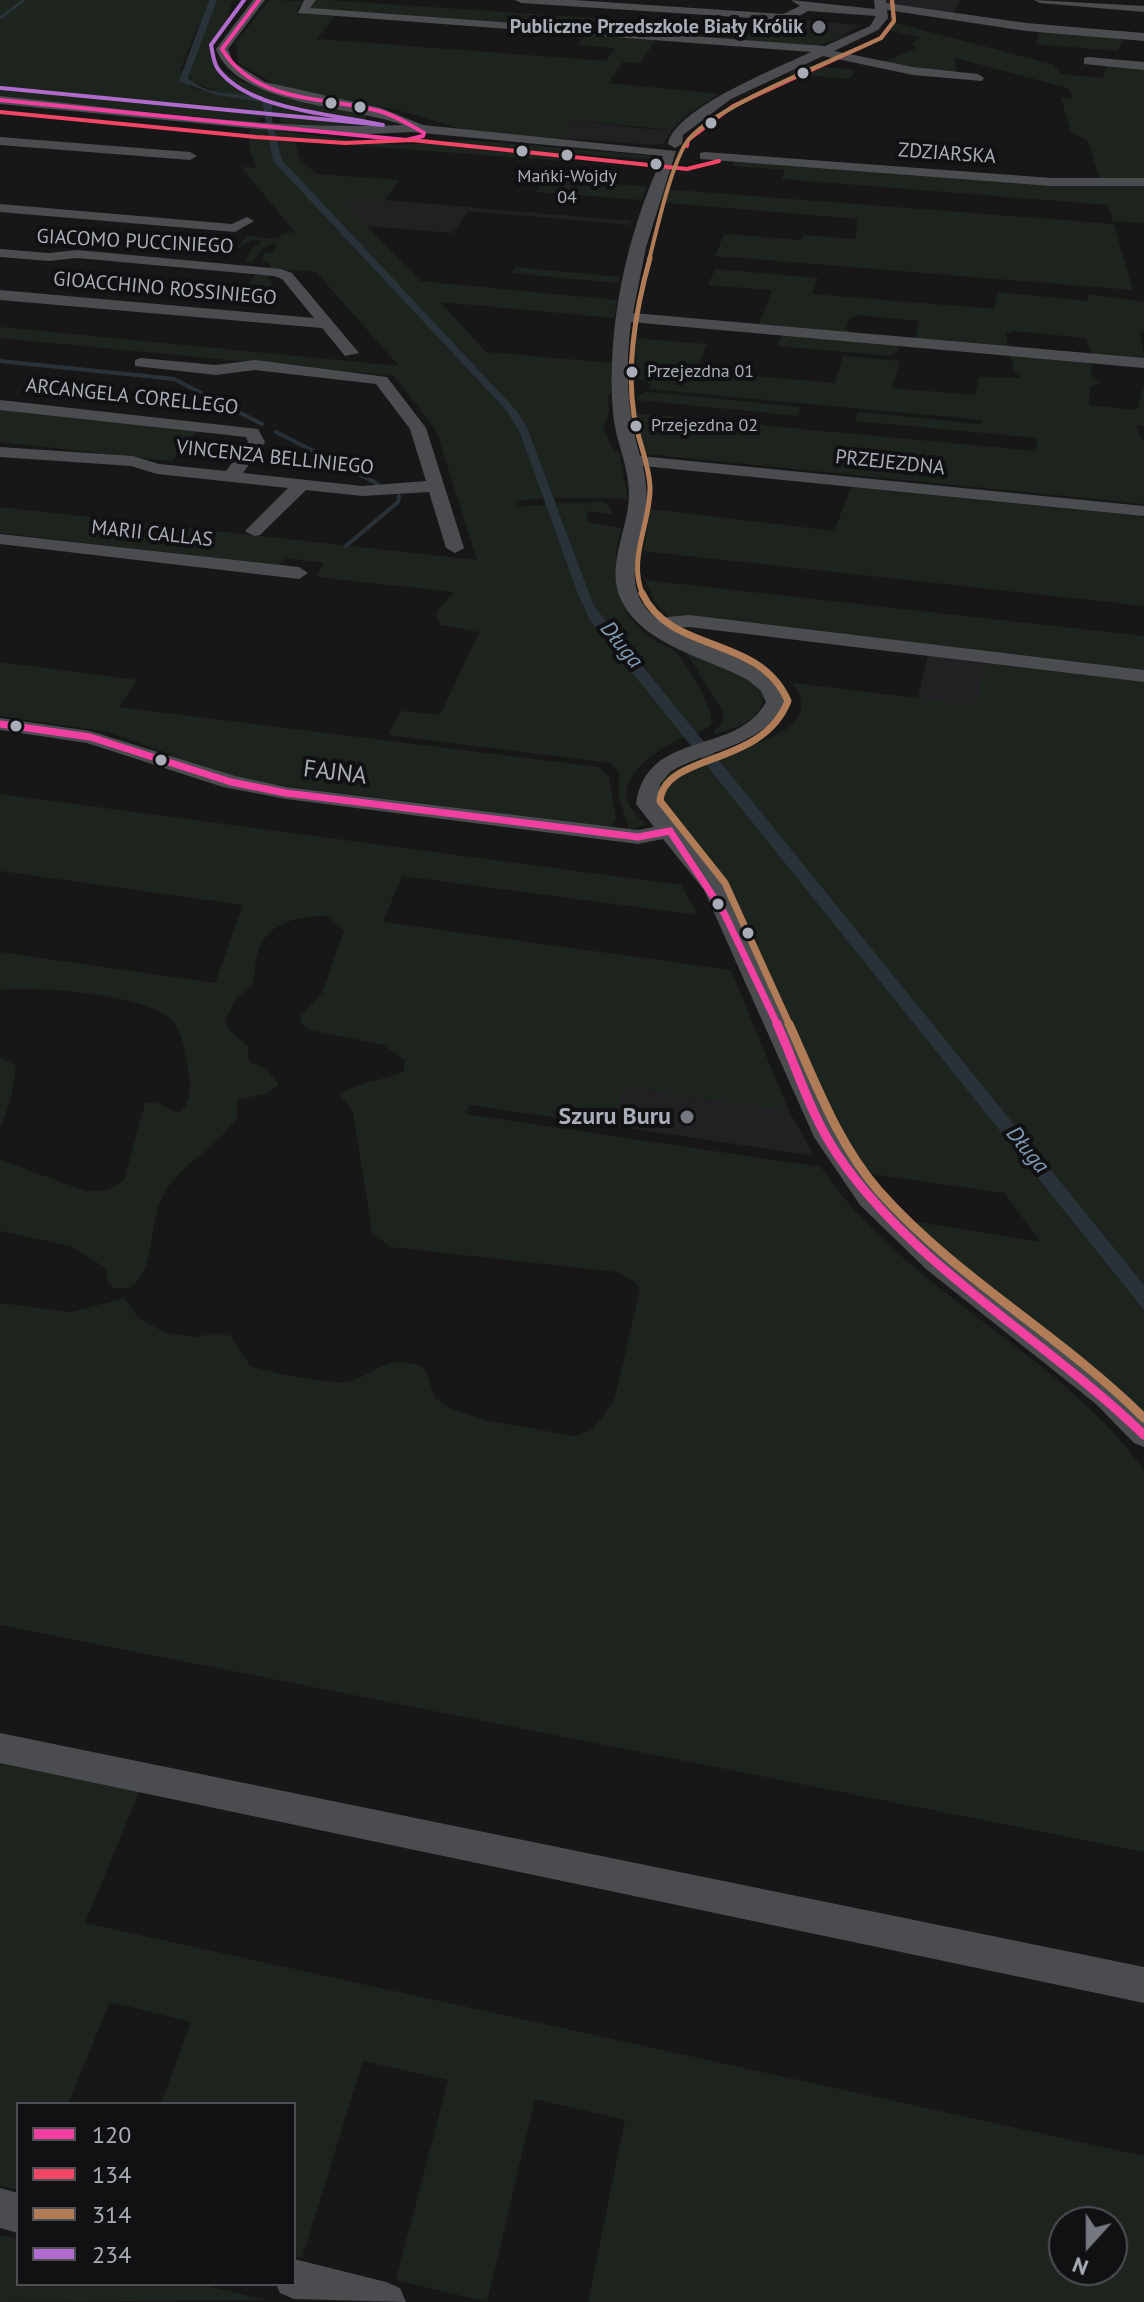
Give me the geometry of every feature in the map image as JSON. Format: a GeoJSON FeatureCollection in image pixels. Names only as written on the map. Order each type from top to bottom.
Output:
{"type":"FeatureCollection","features":[{"type":"Feature","properties":{"kind":"street"},"geometry":{"type":"LineString","coordinates":[[259,0],[222,49],[223,58],[230,69],[291,94],[389,115],[409,131],[672,154],[708,153],[708,146],[691,143],[672,154]]}},
{"type":"Feature","properties":{"kind":"street"},"geometry":{"type":"LineString","coordinates":[[310,0],[302,11],[823,51],[913,71],[978,78]]}},
{"type":"Feature","properties":{"kind":"street"},"geometry":{"type":"LineString","coordinates":[[521,0],[783,17],[792,16],[801,3],[881,6],[1026,27],[1144,37]]}},
{"type":"Feature","properties":{"kind":"street"},"geometry":{"type":"LineString","coordinates":[[1040,0],[1144,9]]}},
{"type":"Feature","properties":{"kind":"street"},"geometry":{"type":"LineString","coordinates":[[881,6],[874,28],[717,101],[676,135],[634,259],[626,317],[620,406],[638,496],[624,574],[632,604],[648,624],[692,648],[760,677],[773,690],[776,702],[770,716],[661,767],[647,785],[647,804],[715,889],[827,1137],[869,1198],[936,1262],[1106,1396],[1144,1435]]}},
{"type":"Feature","properties":{"kind":"street"},"geometry":{"type":"LineString","coordinates":[[1088,61],[1144,66]]}},
{"type":"Feature","properties":{"kind":"street"},"geometry":{"type":"LineString","coordinates":[[0,100],[283,127],[441,132],[471,136]]}},
{"type":"Feature","properties":{"kind":"street"},"geometry":{"type":"LineString","coordinates":[[341,131],[374,126],[389,115]]}},
{"type":"Feature","properties":{"kind":"street"},"geometry":{"type":"LineString","coordinates":[[684,129],[691,143]]}},
{"type":"Feature","properties":{"kind":"street"},"geometry":{"type":"LineString","coordinates":[[0,141],[190,156]]}},
{"type":"Feature","properties":{"kind":"street","name":"ZDZIARSKA"},"geometry":{"type":"LineString","coordinates":[[708,153],[1052,182],[1144,182]]}},
{"type":"Feature","properties":{"kind":"street"},"geometry":{"type":"LineString","coordinates":[[0,208],[241,225]]}},
{"type":"Feature","properties":{"kind":"street","name":"GIACOMO PUCCINIEGO"},"geometry":{"type":"LineString","coordinates":[[0,253],[49,257],[77,254],[268,270],[287,276],[327,324]]}},
{"type":"Feature","properties":{"kind":"street"},"geometry":{"type":"LineString","coordinates":[[69,301],[85,284]]}},
{"type":"Feature","properties":{"kind":"street"},"geometry":{"type":"LineString","coordinates":[[179,311],[194,294]]}},
{"type":"Feature","properties":{"kind":"street","name":"GIOACCHINO ROSSINIEGO"},"geometry":{"type":"LineString","coordinates":[[0,295],[327,324]]}},
{"type":"Feature","properties":{"kind":"street"},"geometry":{"type":"LineString","coordinates":[[626,317],[1144,363]]}},
{"type":"Feature","properties":{"kind":"street"},"geometry":{"type":"LineString","coordinates":[[327,324],[351,353]]}},
{"type":"Feature","properties":{"kind":"street"},"geometry":{"type":"LineString","coordinates":[[141,363],[216,370],[255,365],[381,380],[418,428],[455,548]]}},
{"type":"Feature","properties":{"kind":"street","name":"ARCANGELA CORELLEGO"},"geometry":{"type":"LineString","coordinates":[[0,405],[249,432],[258,440],[231,477]]}},
{"type":"Feature","properties":{"kind":"street","name":"VINCENZA BELLINIEGO"},"geometry":{"type":"LineString","coordinates":[[0,452],[58,458],[78,470],[123,474],[157,469],[370,492],[435,486]]}},
{"type":"Feature","properties":{"kind":"street","name":"PRZEJEZDNA"},"geometry":{"type":"LineString","coordinates":[[631,460],[1144,511]]}},
{"type":"Feature","properties":{"kind":"street"},"geometry":{"type":"LineString","coordinates":[[254,531],[301,485]]}},
{"type":"Feature","properties":{"kind":"street","name":"MARII CALLAS"},"geometry":{"type":"LineString","coordinates":[[0,539],[299,573]]}},
{"type":"Feature","properties":{"kind":"street"},"geometry":{"type":"LineString","coordinates":[[648,624],[689,621],[1144,676]]}},
{"type":"Feature","properties":{"kind":"street","name":"FAJNA"},"geometry":{"type":"LineString","coordinates":[[0,724],[90,737],[231,782],[286,793],[638,837],[670,831]]}},
{"type":"Feature","properties":{"kind":"street"},"geometry":{"type":"LineString","coordinates":[[0,1748],[1144,1985]]}},
{"type":"Feature","properties":{"kind":"street"},"geometry":{"type":"LineString","coordinates":[[296,2280],[386,2302]]}},
{"type":"Feature","properties":{"kind":"shaded area"},"geometry":{"type":"Polygon","coordinates":[[[0,0],[209,0],[180,70],[192,88],[262,102],[265,118],[258,118],[257,123],[0,96],[0,0]]]}},
{"type":"Feature","properties":{"kind":"shaded area"},"geometry":{"type":"Polygon","coordinates":[[[217,0],[233,0],[212,51],[214,62],[224,72],[262,89],[367,114],[365,120],[372,124],[362,127],[280,124],[279,117],[272,117],[270,99],[219,92],[191,82],[189,70],[217,0]]]}},
{"type":"Feature","properties":{"kind":"shaded area"},"geometry":{"type":"Polygon","coordinates":[[[269,0],[304,1],[296,11],[334,17],[317,39],[606,61],[615,48],[578,45],[586,34],[656,39],[641,63],[623,62],[608,83],[720,94],[686,115],[672,130],[572,120],[563,138],[554,139],[462,129],[394,109],[318,96],[274,84],[238,63],[236,42],[269,0]]]}},
{"type":"Feature","properties":{"kind":"shaded area"},"geometry":{"type":"Polygon","coordinates":[[[317,0],[610,19],[602,31],[308,9],[317,0]]]}},
{"type":"Feature","properties":{"kind":"shaded area"},"geometry":{"type":"Polygon","coordinates":[[[886,0],[960,0],[954,13],[887,5],[886,0]]]}},
{"type":"Feature","properties":{"kind":"shaded area","name":"Publiczne Przedszkole Biały Królik"},"geometry":{"type":"Polygon","coordinates":[[[784,19],[862,25],[843,35],[778,31],[784,19]]]}},
{"type":"Feature","properties":{"kind":"shaded area"},"geometry":{"type":"Polygon","coordinates":[[[895,23],[1052,64],[1061,74],[1103,78],[1106,64],[1144,67],[1144,180],[1100,179],[1088,141],[1071,132],[1061,98],[1073,99],[1068,88],[955,58],[956,73],[883,62],[917,48],[912,43],[921,38],[885,29],[895,23]]]}},
{"type":"Feature","properties":{"kind":"shaded area"},"geometry":{"type":"Polygon","coordinates":[[[686,24],[848,35],[819,46],[679,36],[686,24]]]}},
{"type":"Feature","properties":{"kind":"shaded area"},"geometry":{"type":"Polygon","coordinates":[[[1039,31],[1123,38],[1118,51],[1036,44],[1039,31]]]}},
{"type":"Feature","properties":{"kind":"shaded area"},"geometry":{"type":"Polygon","coordinates":[[[804,65],[855,70],[850,79],[786,74],[804,65]]]}},
{"type":"Feature","properties":{"kind":"shaded area"},"geometry":{"type":"Polygon","coordinates":[[[572,120],[672,130],[664,143],[656,145],[563,138],[572,120]]]}},
{"type":"Feature","properties":{"kind":"shaded area"},"geometry":{"type":"Polygon","coordinates":[[[249,129],[266,130],[273,161],[506,410],[520,432],[544,498],[516,501],[517,507],[546,505],[584,609],[685,737],[644,762],[628,783],[626,795],[630,806],[647,825],[629,829],[619,797],[619,772],[611,763],[388,735],[401,711],[440,715],[479,632],[440,625],[436,612],[454,592],[317,577],[324,563],[287,558],[279,565],[0,533],[0,507],[477,560],[436,430],[394,376],[0,338],[0,327],[399,366],[316,272],[270,268],[270,264],[262,260],[265,253],[274,252],[276,242],[263,248],[252,263],[246,262],[250,251],[262,241],[252,240],[236,249],[247,236],[277,239],[282,234],[295,232],[241,167],[256,168],[250,150],[249,129]]]}},
{"type":"Feature","properties":{"kind":"shaded area"},"geometry":{"type":"Polygon","coordinates":[[[274,131],[399,145],[465,140],[657,156],[657,160],[570,153],[564,161],[295,141],[299,158],[316,174],[400,180],[385,200],[344,202],[420,281],[617,300],[614,318],[440,302],[486,352],[614,363],[612,393],[608,394],[609,414],[603,427],[614,451],[619,452],[628,499],[554,498],[527,427],[516,410],[298,179],[278,154],[274,131]]]}},
{"type":"Feature","properties":{"kind":"shaded area"},"geometry":{"type":"Polygon","coordinates":[[[735,161],[1144,185],[1144,223],[1113,221],[1108,205],[782,179],[785,170],[732,166],[735,161]]]}},
{"type":"Feature","properties":{"kind":"shaded area"},"geometry":{"type":"Polygon","coordinates":[[[544,179],[647,187],[642,200],[535,192],[544,179]]]}},
{"type":"Feature","properties":{"kind":"shaded area"},"geometry":{"type":"Polygon","coordinates":[[[662,189],[1114,224],[1133,290],[715,256],[724,234],[801,240],[804,235],[856,239],[857,219],[658,202],[662,189]]]}},
{"type":"Feature","properties":{"kind":"shaded area"},"geometry":{"type":"Polygon","coordinates":[[[373,199],[632,221],[630,225],[468,211],[453,233],[366,226],[343,201],[373,199]]]}},
{"type":"Feature","properties":{"kind":"shaded area"},"geometry":{"type":"Polygon","coordinates":[[[515,267],[620,277],[618,283],[511,273],[515,267]]]}},
{"type":"Feature","properties":{"kind":"shaded area"},"geometry":{"type":"Polygon","coordinates":[[[715,269],[818,278],[812,294],[994,309],[998,292],[1088,301],[1088,294],[1144,302],[1144,331],[1140,332],[1144,358],[1092,354],[1086,338],[1014,331],[1006,334],[1007,343],[1015,347],[915,339],[919,321],[859,315],[850,318],[846,329],[852,333],[759,325],[772,290],[708,285],[715,269]]]}},
{"type":"Feature","properties":{"kind":"shaded area"},"geometry":{"type":"Polygon","coordinates":[[[256,274],[266,275],[280,298],[254,295],[247,303],[233,302],[256,274]]]}},
{"type":"Feature","properties":{"kind":"shaded area"},"geometry":{"type":"Polygon","coordinates":[[[782,334],[899,344],[898,351],[891,356],[777,346],[782,334]]]}},
{"type":"Feature","properties":{"kind":"shaded area"},"geometry":{"type":"Polygon","coordinates":[[[635,338],[707,344],[697,371],[835,383],[843,356],[900,361],[892,388],[975,395],[979,377],[1020,378],[1020,374],[1014,371],[1010,354],[1092,361],[1091,377],[1101,383],[1090,387],[1089,405],[1137,410],[1144,384],[1144,426],[1136,426],[1144,443],[1144,504],[646,454],[636,440],[631,413],[1036,451],[1037,438],[855,421],[858,412],[981,424],[982,420],[649,389],[651,384],[637,378],[635,338]]]}},
{"type":"Feature","properties":{"kind":"shaded area"},"geometry":{"type":"Polygon","coordinates":[[[646,392],[801,407],[798,416],[637,400],[638,395],[646,392]]]}},
{"type":"Feature","properties":{"kind":"shaded area"},"geometry":{"type":"Polygon","coordinates":[[[0,408],[199,429],[172,461],[0,442],[0,408]]]}},
{"type":"Feature","properties":{"kind":"shaded area"},"geometry":{"type":"Polygon","coordinates":[[[852,485],[1138,514],[1144,518],[1144,606],[643,551],[651,509],[834,531],[852,485]]]}},
{"type":"Feature","properties":{"kind":"shaded area"},"geometry":{"type":"Polygon","coordinates":[[[556,503],[608,504],[613,514],[588,511],[587,522],[622,528],[616,559],[617,589],[638,627],[678,654],[694,678],[711,718],[711,725],[697,733],[594,606],[556,503]]]}},
{"type":"Feature","properties":{"kind":"shaded area"},"geometry":{"type":"Polygon","coordinates":[[[645,580],[1144,636],[1144,673],[667,616],[654,601],[645,580]]]}},
{"type":"Feature","properties":{"kind":"shaded area"},"geometry":{"type":"Polygon","coordinates":[[[686,652],[729,669],[757,687],[764,695],[759,711],[740,725],[716,735],[713,733],[724,721],[723,712],[686,652]]]}},
{"type":"Feature","properties":{"kind":"shaded area"},"geometry":{"type":"Polygon","coordinates":[[[928,654],[985,661],[977,705],[918,698],[928,654]]]}},
{"type":"Feature","properties":{"kind":"shaded area"},"geometry":{"type":"Polygon","coordinates":[[[985,661],[1144,679],[1144,1285],[715,756],[762,742],[792,724],[800,713],[801,699],[792,683],[977,705],[985,661]]]}},
{"type":"Feature","properties":{"kind":"shaded area"},"geometry":{"type":"Polygon","coordinates":[[[0,662],[137,680],[119,707],[599,767],[609,777],[616,819],[611,827],[271,784],[231,776],[108,732],[0,716],[0,662]]]}},
{"type":"Feature","properties":{"kind":"shaded area"},"geometry":{"type":"Polygon","coordinates":[[[702,758],[1144,1310],[1144,1424],[898,1219],[1041,1242],[1004,1193],[858,1172],[835,1134],[751,947],[758,946],[754,925],[749,925],[723,876],[701,848],[693,849],[656,796],[662,776],[702,758]]]}},
{"type":"Feature","properties":{"kind":"shaded area"},"geometry":{"type":"Polygon","coordinates":[[[0,794],[681,885],[698,915],[402,876],[383,922],[731,970],[789,1111],[624,1087],[613,1126],[469,1105],[466,1114],[821,1167],[855,1211],[895,1250],[1069,1389],[1109,1427],[1144,1470],[1144,1852],[0,1625],[0,1303],[71,1312],[125,1298],[138,1318],[166,1333],[195,1337],[216,1333],[231,1336],[250,1366],[315,1380],[350,1381],[387,1364],[410,1363],[425,1368],[435,1398],[450,1408],[489,1421],[575,1436],[592,1430],[614,1401],[640,1290],[635,1282],[617,1272],[390,1247],[372,1232],[353,1112],[340,1095],[355,1086],[404,1071],[405,1060],[383,1045],[310,1030],[301,1024],[300,1017],[322,993],[344,931],[329,916],[288,922],[264,939],[252,986],[237,997],[225,1020],[229,1030],[248,1046],[249,1062],[267,1069],[279,1085],[268,1093],[237,1100],[237,1117],[230,1127],[170,1185],[155,1218],[146,1266],[132,1287],[115,1289],[107,1281],[107,1269],[71,1246],[0,1231],[0,1160],[86,1191],[111,1188],[124,1180],[145,1103],[156,1103],[179,1113],[188,1101],[190,1084],[179,1033],[173,1021],[161,1012],[142,1004],[91,994],[38,989],[0,990],[0,952],[215,983],[243,905],[0,871],[0,794]]]}},
{"type":"Feature","properties":{"kind":"shaded area"},"geometry":{"type":"Polygon","coordinates":[[[0,1057],[16,1066],[10,1102],[0,1129],[0,1057]]]}},
{"type":"Feature","properties":{"kind":"shaded area"},"geometry":{"type":"Polygon","coordinates":[[[624,1087],[789,1111],[812,1152],[809,1155],[613,1126],[624,1087]]]}},
{"type":"Feature","properties":{"kind":"shaded area"},"geometry":{"type":"Polygon","coordinates":[[[0,1761],[140,1790],[85,1923],[1144,2156],[1144,2302],[588,2302],[625,2120],[535,2099],[487,2302],[396,2280],[448,2080],[363,2061],[302,2258],[296,2256],[296,2102],[162,2102],[191,2022],[110,2002],[69,2102],[16,2102],[16,2190],[0,2186],[0,1761]]]}},
{"type":"Feature","properties":{"kind":"shaded area"},"geometry":{"type":"Polygon","coordinates":[[[0,2235],[16,2239],[16,2286],[207,2286],[267,2300],[0,2302],[0,2235]]]}},
{"type":"Feature","properties":{"kind":"water","name":"Długa"},"geometry":{"type":"Polygon","coordinates":[[[209,0],[217,0],[188,78],[206,89],[272,101],[272,120],[282,160],[516,410],[527,427],[594,606],[1144,1285],[1144,1310],[590,620],[520,433],[506,410],[273,161],[262,102],[216,95],[179,81],[209,0]]]}},
{"type":"Feature","properties":{"kind":"waterway"},"geometry":{"type":"LineString","coordinates":[[0,18],[24,0]]}},
{"type":"Feature","properties":{"kind":"waterway"},"geometry":{"type":"LineString","coordinates":[[0,361],[174,379],[262,424]]}},
{"type":"Feature","properties":{"kind":"waterway"},"geometry":{"type":"LineString","coordinates":[[276,432],[378,484]]}},
{"type":"Feature","properties":{"kind":"waterway"},"geometry":{"type":"LineString","coordinates":[[346,546],[398,502],[399,496]]}},
{"type":"Feature","properties":{"kind":"transit line","name":"234"},"geometry":{"type":"LineString","coordinates":[[1,88],[383,125],[280,104],[252,95],[230,82],[215,66],[211,45],[244,0]]}},
{"type":"Feature","properties":{"kind":"transit line","name":"120"},"geometry":{"type":"LineString","coordinates":[[0,100],[406,140],[423,136],[424,133],[379,111],[267,88],[232,66],[222,49],[259,0]]}},
{"type":"Feature","properties":{"kind":"transit line","name":"134"},"geometry":{"type":"LineString","coordinates":[[687,146],[688,140],[733,106],[881,38],[894,21],[892,0]]}},
{"type":"Feature","properties":{"kind":"transit line","name":"314"},"geometry":{"type":"LineString","coordinates":[[892,0],[894,21],[881,38],[749,99],[691,137],[680,156],[654,242],[641,297],[633,352],[634,418],[650,484],[638,560],[640,588],[646,602],[661,618],[680,630],[746,656],[765,667],[779,681],[788,701],[782,718],[771,731],[739,750],[670,777],[661,788],[660,801],[725,883],[837,1131],[878,1190],[944,1253],[1113,1387],[1144,1418]]}},
{"type":"Feature","properties":{"kind":"transit line","name":"134"},"geometry":{"type":"LineString","coordinates":[[0,112],[256,137],[345,143],[412,140],[687,169],[700,169],[719,161]]}},
{"type":"Feature","properties":{"kind":"transit line","name":"120"},"geometry":{"type":"LineString","coordinates":[[0,724],[90,737],[231,782],[286,793],[638,837],[670,831]]}},
{"type":"Feature","properties":{"kind":"transit line","name":"120"},"geometry":{"type":"LineString","coordinates":[[670,831],[724,913],[823,1130],[847,1168],[879,1206],[915,1241],[1070,1367],[1144,1435]]}},
{"type":"Feature","properties":{"kind":"place","name":"Publiczne Przedszkole Biały Królik"},"geometry":{"type":"Point","coordinates":[819,27]}},
{"type":"Feature","properties":{"kind":"place","name":"Mańki-Wojdy 04"},"geometry":{"type":"Point","coordinates":[567,155]}},
{"type":"Feature","properties":{"kind":"place","name":"Przejezdna 01"},"geometry":{"type":"Point","coordinates":[632,372]}},
{"type":"Feature","properties":{"kind":"place","name":"Przejezdna 02"},"geometry":{"type":"Point","coordinates":[636,426]}},
{"type":"Feature","properties":{"kind":"place","name":"Szuru Buru"},"geometry":{"type":"Point","coordinates":[687,1117]}}]}
